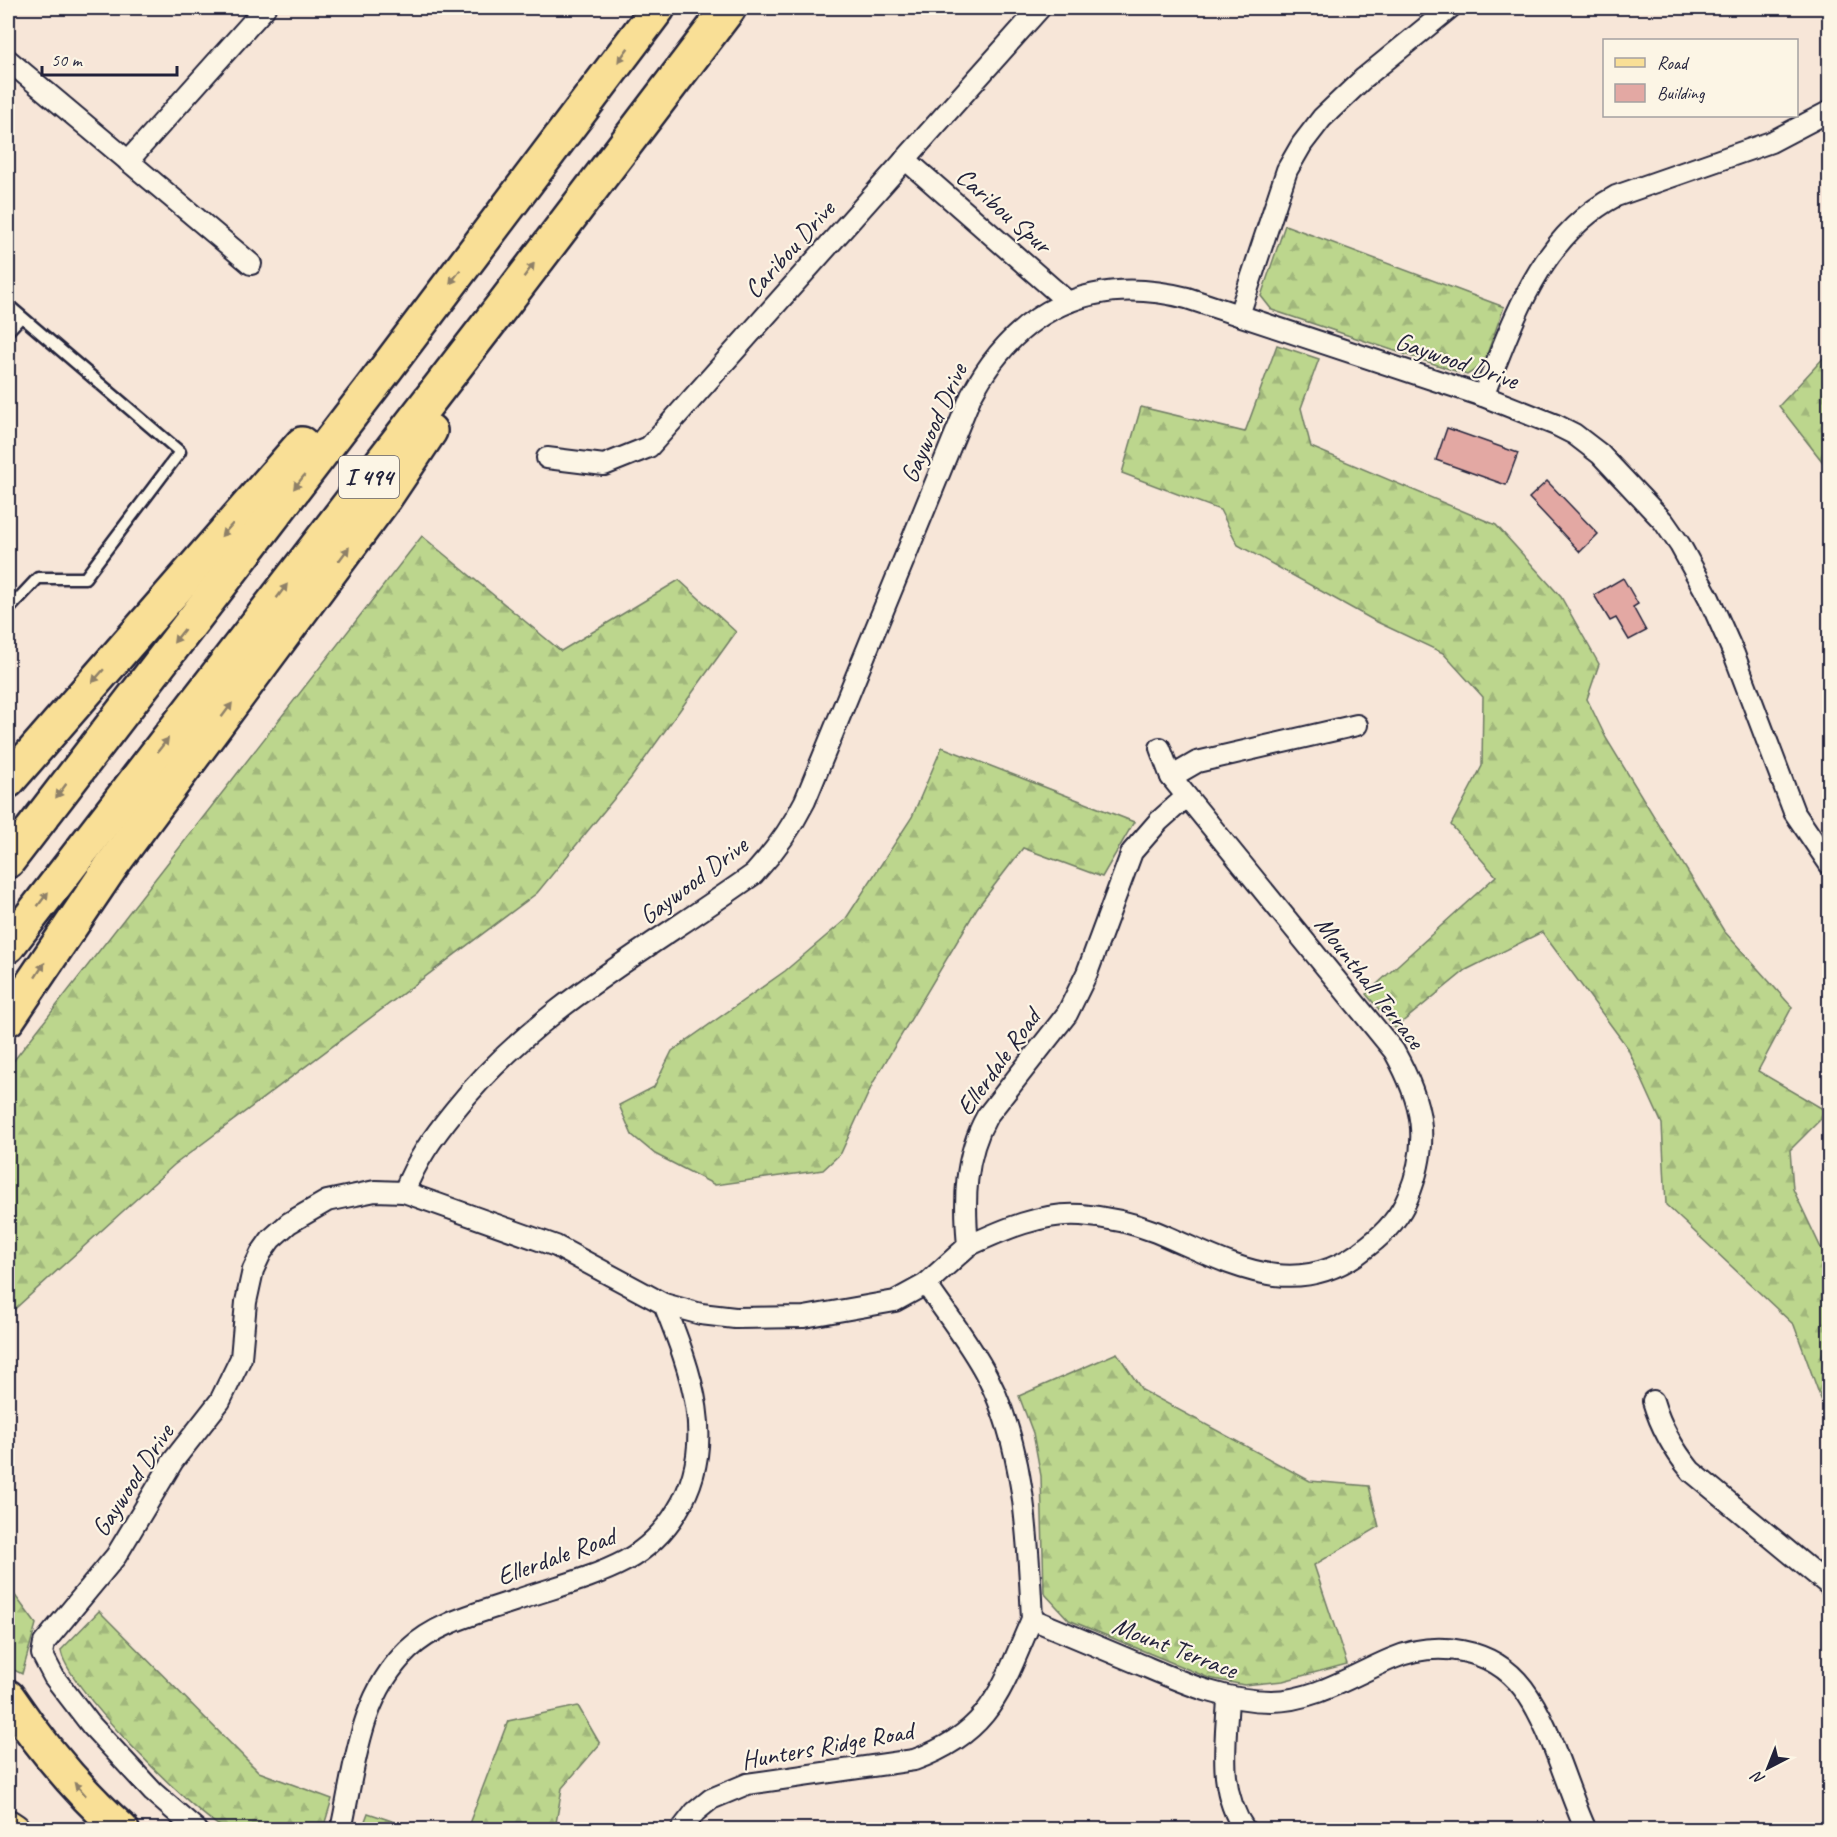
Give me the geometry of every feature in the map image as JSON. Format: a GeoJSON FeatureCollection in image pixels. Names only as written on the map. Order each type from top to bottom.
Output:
{"type":"FeatureCollection","features":[{"type":"Feature","properties":{"kind":"highway","name":"I 494"},"geometry":{"type":"LineString","coordinates":[[8,861],[373,386],[658,8]]}},
{"type":"Feature","properties":{"kind":"highway","name":"I 494"},"geometry":{"type":"LineString","coordinates":[[8,946],[503,305],[729,8]]}},
{"type":"Feature","properties":{"kind":"highway"},"geometry":{"type":"LineString","coordinates":[[8,1019],[112,865],[386,498],[462,384],[503,305]]}},
{"type":"Feature","properties":{"kind":"highway"},"geometry":{"type":"LineString","coordinates":[[8,781],[312,434],[373,386]]}},
{"type":"Feature","properties":{"kind":"highway"},"geometry":{"type":"LineString","coordinates":[[8,1696],[41,1746],[92,1804],[122,1830]]}},
{"type":"Feature","properties":{"kind":"main road"},"geometry":{"type":"LineString","coordinates":[[8,1826],[14,1830]]}},
{"type":"Feature","properties":{"kind":"street"},"geometry":{"type":"LineString","coordinates":[[128,161],[265,8]]}},
{"type":"Feature","properties":{"kind":"street","name":"Caribou Drive"},"geometry":{"type":"LineString","coordinates":[[547,458],[604,465],[649,447],[1040,8]]}},
{"type":"Feature","properties":{"kind":"street"},"geometry":{"type":"LineString","coordinates":[[1239,315],[1287,170],[1302,144],[1322,118],[1364,78],[1450,8]]}},
{"type":"Feature","properties":{"kind":"street"},"geometry":{"type":"LineString","coordinates":[[8,60],[251,264]]}},
{"type":"Feature","properties":{"kind":"street"},"geometry":{"type":"LineString","coordinates":[[1483,396],[1517,311],[1532,281],[1551,251],[1574,225],[1616,196],[1771,142],[1830,111]]}},
{"type":"Feature","properties":{"kind":"street","name":"Caribou Spur"},"geometry":{"type":"LineString","coordinates":[[905,159],[1068,302]]}},
{"type":"Feature","properties":{"kind":"street","name":"Gaywood Drive"},"geometry":{"type":"LineString","coordinates":[[404,1192],[421,1153],[484,1074],[528,1032],[577,995],[754,874],[774,852],[791,828],[805,801],[971,396],[986,367],[1008,340],[1036,319],[1068,302],[1096,294],[1126,290],[1156,290],[1239,315],[1483,396],[1556,425],[1586,442],[1664,522],[1709,598],[1734,654],[1794,812],[1830,865]]}},
{"type":"Feature","properties":{"kind":"street"},"geometry":{"type":"LineString","coordinates":[[1171,777],[1197,762],[1357,725]]}},
{"type":"Feature","properties":{"kind":"street","name":"Mounthall Terrace"},"geometry":{"type":"LineString","coordinates":[[968,1246],[1003,1230],[1040,1219],[1079,1215],[1118,1221],[1154,1232],[1228,1264],[1260,1275],[1293,1275],[1327,1269],[1356,1256],[1382,1234],[1404,1208],[1416,1178],[1423,1145],[1420,1112],[1410,1079],[1394,1051],[1186,797],[1171,777],[1160,748]]}},
{"type":"Feature","properties":{"kind":"street","name":"Ellerdale Road"},"geometry":{"type":"LineString","coordinates":[[968,1246],[964,1205],[967,1179],[978,1132],[987,1116],[1066,1014],[1087,973],[1132,852],[1159,821],[1186,797]]}},
{"type":"Feature","properties":{"kind":"street","name":"Gaywood Drive"},"geometry":{"type":"LineString","coordinates":[[197,1830],[153,1792],[92,1725],[54,1677],[42,1654],[44,1643],[116,1556],[173,1461],[220,1401],[241,1358],[246,1302],[253,1270],[271,1239],[307,1210],[327,1201],[375,1191],[404,1192],[556,1245],[664,1304]]}},
{"type":"Feature","properties":{"kind":"street"},"geometry":{"type":"LineString","coordinates":[[664,1304],[701,1314],[735,1318],[804,1317],[895,1301],[926,1284],[968,1246]]}},
{"type":"Feature","properties":{"kind":"street"},"geometry":{"type":"LineString","coordinates":[[926,1284],[963,1336],[987,1377],[1006,1420],[1017,1466],[1032,1619]]}},
{"type":"Feature","properties":{"kind":"street","name":"Ellerdale Road"},"geometry":{"type":"LineString","coordinates":[[341,1830],[359,1738],[370,1707],[386,1677],[408,1650],[438,1630],[470,1616],[627,1560],[658,1536],[681,1505],[690,1488],[698,1460],[700,1420],[686,1363],[664,1304]]}},
{"type":"Feature","properties":{"kind":"street"},"geometry":{"type":"LineString","coordinates":[[1653,1401],[1661,1426],[1674,1450],[1691,1471],[1830,1586]]}},
{"type":"Feature","properties":{"kind":"street","name":"Mount Terrace"},"geometry":{"type":"LineString","coordinates":[[1032,1619],[1189,1685],[1228,1698],[1275,1701],[1306,1695],[1420,1649],[1448,1648],[1475,1654],[1501,1668],[1522,1687],[1537,1713],[1586,1830]]}},
{"type":"Feature","properties":{"kind":"street","name":"Hunters Ridge Road"},"geometry":{"type":"LineString","coordinates":[[681,1830],[695,1812],[711,1799],[747,1784],[914,1760],[939,1751],[963,1737],[984,1716],[998,1693],[1032,1619]]}},
{"type":"Feature","properties":{"kind":"street"},"geometry":{"type":"LineString","coordinates":[[1228,1698],[1226,1790],[1236,1816],[1245,1830]]}},
{"type":"Feature","properties":{"kind":"lane"},"geometry":{"type":"LineString","coordinates":[[8,305],[180,452],[86,578],[38,578],[8,610]]}},
{"type":"Feature","properties":{"kind":"lane"},"geometry":{"type":"LineString","coordinates":[[8,331],[21,317]]}},
{"type":"Feature","properties":{"kind":"green space"},"geometry":{"type":"Polygon","coordinates":[[[1285,225],[1504,307],[1483,365],[1467,375],[1272,310],[1261,296],[1285,225]]]}},
{"type":"Feature","properties":{"kind":"green space"},"geometry":{"type":"Polygon","coordinates":[[[1277,345],[1319,359],[1301,408],[1311,447],[1496,525],[1561,597],[1599,664],[1587,699],[1606,738],[1724,931],[1792,1007],[1758,1071],[1828,1112],[1790,1150],[1793,1189],[1829,1265],[1829,1421],[1794,1325],[1666,1205],[1662,1124],[1627,1047],[1542,932],[1466,970],[1395,1028],[1366,994],[1496,876],[1451,825],[1482,766],[1483,697],[1443,653],[1375,621],[1238,545],[1220,510],[1122,473],[1141,407],[1245,432],[1277,345]]]}},
{"type":"Feature","properties":{"kind":"green space"},"geometry":{"type":"Polygon","coordinates":[[[1829,352],[1829,470],[1779,406],[1829,352]]]}},
{"type":"Feature","properties":{"kind":"green space"},"geometry":{"type":"Polygon","coordinates":[[[422,536],[561,651],[679,580],[736,632],[631,778],[537,893],[174,1165],[8,1315],[8,1068],[422,536]]]}},
{"type":"Feature","properties":{"kind":"green space"},"geometry":{"type":"Polygon","coordinates":[[[942,747],[1134,822],[1102,877],[1023,848],[977,908],[874,1081],[841,1153],[823,1170],[715,1185],[655,1154],[632,1135],[619,1105],[654,1087],[672,1051],[785,971],[845,920],[912,817],[942,747]]]}},
{"type":"Feature","properties":{"kind":"green space"},"geometry":{"type":"Polygon","coordinates":[[[1117,1353],[1142,1390],[1310,1481],[1369,1486],[1379,1527],[1314,1565],[1347,1664],[1283,1681],[1244,1685],[1209,1678],[1069,1620],[1044,1593],[1041,1476],[1033,1433],[1019,1396],[1117,1353]]]}},
{"type":"Feature","properties":{"kind":"green space"},"geometry":{"type":"Polygon","coordinates":[[[8,1586],[36,1624],[22,1674],[8,1667],[8,1586]]]}},
{"type":"Feature","properties":{"kind":"green space"},"geometry":{"type":"Polygon","coordinates":[[[99,1611],[259,1772],[332,1799],[323,1829],[255,1831],[223,1828],[184,1798],[158,1773],[83,1689],[67,1666],[61,1650],[99,1611]]]}},
{"type":"Feature","properties":{"kind":"green space"},"geometry":{"type":"Polygon","coordinates":[[[578,1706],[600,1744],[562,1788],[555,1829],[467,1829],[508,1721],[578,1706]]]}},
{"type":"Feature","properties":{"kind":"green space"},"geometry":{"type":"Polygon","coordinates":[[[368,1813],[416,1829],[362,1829],[368,1813]]]}},
{"type":"Feature","properties":{"kind":"building"},"geometry":{"type":"Polygon","coordinates":[[[1447,428],[1518,453],[1506,485],[1436,460],[1447,428]]]}},
{"type":"Feature","properties":{"kind":"building"},"geometry":{"type":"Polygon","coordinates":[[[1547,481],[1598,534],[1580,552],[1529,498],[1547,481]]]}},
{"type":"Feature","properties":{"kind":"building"},"geometry":{"type":"Polygon","coordinates":[[[1623,578],[1638,604],[1633,607],[1646,631],[1629,640],[1616,618],[1610,621],[1594,595],[1623,578]]]}}]}
